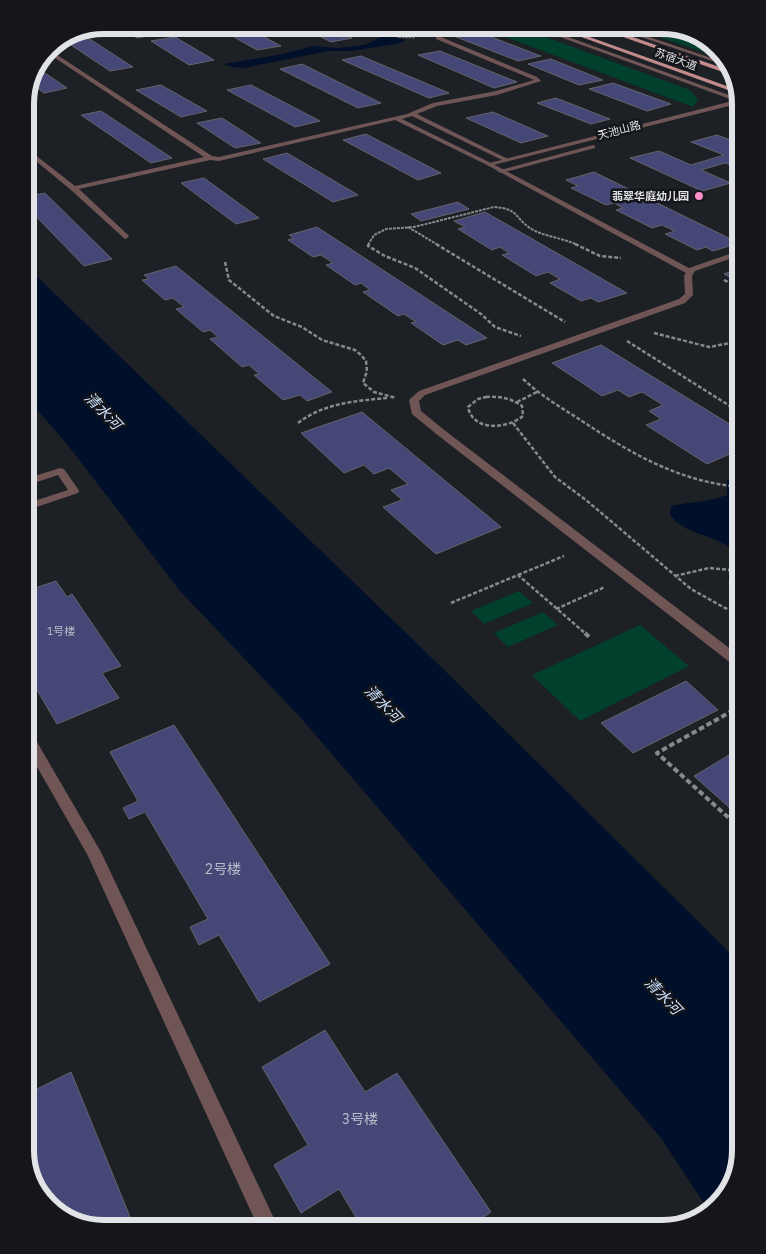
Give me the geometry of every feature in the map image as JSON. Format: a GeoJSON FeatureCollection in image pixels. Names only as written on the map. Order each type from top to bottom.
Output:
{"type":"FeatureCollection","features":[{"type":"Feature","properties":{"kind":"main road","name":"苏宿大道"},"geometry":{"type":"LineString","coordinates":[[576,34],[731,89]]}},
{"type":"Feature","properties":{"kind":"main road","name":"苏宿大道"},"geometry":{"type":"LineString","coordinates":[[618,34],[723,70]]}},
{"type":"Feature","properties":{"kind":"street"},"geometry":{"type":"LineString","coordinates":[[74,188],[210,158],[227,158],[412,114],[435,104],[497,93],[538,81],[535,78],[442,40],[438,38],[438,34]]}},
{"type":"Feature","properties":{"kind":"street"},"geometry":{"type":"LineString","coordinates":[[554,34],[732,100]]}},
{"type":"Feature","properties":{"kind":"street"},"geometry":{"type":"LineString","coordinates":[[635,34],[718,62]]}},
{"type":"Feature","properties":{"kind":"street"},"geometry":{"type":"LineString","coordinates":[[53,56],[210,158]]}},
{"type":"Feature","properties":{"kind":"street"},"geometry":{"type":"LineString","coordinates":[[489,164],[732,105]]}},
{"type":"Feature","properties":{"kind":"street"},"geometry":{"type":"LineString","coordinates":[[664,128],[732,106]]}},
{"type":"Feature","properties":{"kind":"street"},"geometry":{"type":"LineString","coordinates":[[412,114],[506,160]]}},
{"type":"Feature","properties":{"kind":"street"},"geometry":{"type":"LineString","coordinates":[[396,118],[489,164],[690,272]]}},
{"type":"Feature","properties":{"kind":"street"},"geometry":{"type":"LineString","coordinates":[[428,134],[444,130]]}},
{"type":"Feature","properties":{"kind":"street","name":"天池山路"},"geometry":{"type":"LineString","coordinates":[[501,171],[597,146]]}},
{"type":"Feature","properties":{"kind":"street"},"geometry":{"type":"LineString","coordinates":[[34,156],[74,188],[125,238]]}},
{"type":"Feature","properties":{"kind":"street"},"geometry":{"type":"LineString","coordinates":[[732,255],[692,269],[688,276],[689,295],[682,300],[422,393],[414,400],[416,412],[439,431],[732,657]]}},
{"type":"Feature","properties":{"kind":"street"},"geometry":{"type":"LineString","coordinates":[[34,480],[60,471],[74,491],[34,505]]}},
{"type":"Feature","properties":{"kind":"street"},"geometry":{"type":"LineString","coordinates":[[34,750],[93,852],[265,1220]]}},
{"type":"Feature","properties":{"kind":"path"},"geometry":{"type":"LineString","coordinates":[[392,34],[397,37],[407,38],[428,34]]}},
{"type":"Feature","properties":{"kind":"path"},"geometry":{"type":"LineString","coordinates":[[525,337],[494,327],[481,314],[415,268],[380,255],[368,246],[369,238],[376,233],[405,226],[414,227],[494,207],[506,208],[518,215],[530,228],[564,239],[600,256],[624,258]]}},
{"type":"Feature","properties":{"kind":"path"},"geometry":{"type":"LineString","coordinates":[[405,226],[567,324]]}},
{"type":"Feature","properties":{"kind":"path"},"geometry":{"type":"LineString","coordinates":[[225,262],[229,280],[274,316],[302,327],[322,340],[355,350],[362,355],[366,361],[367,371],[363,383],[374,392],[388,398]]}},
{"type":"Feature","properties":{"kind":"path"},"geometry":{"type":"LineString","coordinates":[[605,328],[732,407]]}},
{"type":"Feature","properties":{"kind":"path"},"geometry":{"type":"LineString","coordinates":[[653,333],[683,339],[709,348],[732,343]]}},
{"type":"Feature","properties":{"kind":"path"},"geometry":{"type":"LineString","coordinates":[[628,342],[636,339]]}},
{"type":"Feature","properties":{"kind":"path"},"geometry":{"type":"LineString","coordinates":[[506,363],[538,392],[644,458],[688,477],[721,486],[732,487]]}},
{"type":"Feature","properties":{"kind":"path"},"geometry":{"type":"LineString","coordinates":[[517,402],[538,392]]}},
{"type":"Feature","properties":{"kind":"path"},"geometry":{"type":"LineString","coordinates":[[486,397],[503,397],[517,402],[522,406],[522,416],[513,423],[504,425],[485,424],[471,417],[468,412],[468,407],[478,399],[486,397]]}},
{"type":"Feature","properties":{"kind":"path"},"geometry":{"type":"LineString","coordinates":[[298,423],[304,417],[324,409],[356,402],[388,398],[414,400]]}},
{"type":"Feature","properties":{"kind":"path"},"geometry":{"type":"LineString","coordinates":[[513,423],[555,477],[586,500],[691,589],[732,611]]}},
{"type":"Feature","properties":{"kind":"path"},"geometry":{"type":"LineString","coordinates":[[451,603],[564,556],[570,561]]}},
{"type":"Feature","properties":{"kind":"path"},"geometry":{"type":"LineString","coordinates":[[675,576],[709,568],[732,570]]}},
{"type":"Feature","properties":{"kind":"path"},"geometry":{"type":"LineString","coordinates":[[518,575],[590,638]]}},
{"type":"Feature","properties":{"kind":"path"},"geometry":{"type":"LineString","coordinates":[[556,609],[628,577]]}},
{"type":"Feature","properties":{"kind":"path"},"geometry":{"type":"LineString","coordinates":[[596,583],[603,588]]}},
{"type":"Feature","properties":{"kind":"path"},"geometry":{"type":"LineString","coordinates":[[732,711],[657,753],[732,821]]}},
{"type":"Feature","properties":{"kind":"green space"},"geometry":{"type":"Polygon","coordinates":[[[497,34],[538,34],[690,90],[698,99],[693,107],[497,34]]]}},
{"type":"Feature","properties":{"kind":"green space"},"geometry":{"type":"Polygon","coordinates":[[[650,34],[685,37],[712,55],[650,34]]]}},
{"type":"Feature","properties":{"kind":"green space"},"geometry":{"type":"Polygon","coordinates":[[[519,591],[533,603],[484,624],[471,611],[519,591]]]}},
{"type":"Feature","properties":{"kind":"green space"},"geometry":{"type":"Polygon","coordinates":[[[543,612],[558,625],[508,647],[494,633],[543,612]]]}},
{"type":"Feature","properties":{"kind":"green space"},"geometry":{"type":"Polygon","coordinates":[[[640,625],[689,666],[580,721],[532,675],[640,625]]]}},
{"type":"Feature","properties":{"kind":"water"},"geometry":{"type":"Polygon","coordinates":[[[385,35],[406,40],[400,43],[352,51],[329,51],[243,68],[224,64],[283,54],[313,46],[338,48],[365,45],[385,35]]]}},
{"type":"Feature","properties":{"kind":"water","name":"清水河"},"geometry":{"type":"Polygon","coordinates":[[[34,274],[435,661],[732,955],[731,1164],[725,1181],[708,1203],[705,1205],[661,1138],[301,718],[180,591],[67,444],[34,406],[34,274]]]}},
{"type":"Feature","properties":{"kind":"water"},"geometry":{"type":"Polygon","coordinates":[[[732,477],[732,551],[724,544],[683,526],[670,514],[671,506],[707,501],[727,495],[727,481],[732,477]]]}},
{"type":"Feature","properties":{"kind":"water"},"geometry":{"type":"Polygon","coordinates":[[[732,572],[732,582],[727,577],[732,572]]]}},
{"type":"Feature","properties":{"kind":"building"},"geometry":{"type":"Polygon","coordinates":[[[131,34],[161,34],[137,38],[131,34]]]}},
{"type":"Feature","properties":{"kind":"building"},"geometry":{"type":"Polygon","coordinates":[[[228,34],[259,34],[281,46],[257,50],[228,34]]]}},
{"type":"Feature","properties":{"kind":"building"},"geometry":{"type":"Polygon","coordinates":[[[315,34],[344,34],[352,38],[331,42],[315,34]]]}},
{"type":"Feature","properties":{"kind":"building"},"geometry":{"type":"Polygon","coordinates":[[[483,34],[541,56],[518,61],[451,35],[483,34]]]}},
{"type":"Feature","properties":{"kind":"building"},"geometry":{"type":"Polygon","coordinates":[[[85,36],[133,67],[110,71],[69,43],[85,36]]]}},
{"type":"Feature","properties":{"kind":"building"},"geometry":{"type":"Polygon","coordinates":[[[175,37],[214,60],[189,65],[151,41],[175,37]]]}},
{"type":"Feature","properties":{"kind":"building"},"geometry":{"type":"Polygon","coordinates":[[[440,51],[517,82],[494,88],[418,55],[440,51]]]}},
{"type":"Feature","properties":{"kind":"building"},"geometry":{"type":"Polygon","coordinates":[[[361,56],[449,93],[429,98],[342,60],[361,56]]]}},
{"type":"Feature","properties":{"kind":"building"},"geometry":{"type":"Polygon","coordinates":[[[551,59],[603,80],[579,85],[528,64],[551,59]]]}},
{"type":"Feature","properties":{"kind":"building"},"geometry":{"type":"Polygon","coordinates":[[[302,64],[381,103],[358,108],[280,69],[302,64]]]}},
{"type":"Feature","properties":{"kind":"building"},"geometry":{"type":"Polygon","coordinates":[[[42,71],[67,88],[44,93],[36,87],[42,71]]]}},
{"type":"Feature","properties":{"kind":"building"},"geometry":{"type":"Polygon","coordinates":[[[613,83],[671,104],[647,111],[589,89],[613,83]]]}},
{"type":"Feature","properties":{"kind":"building"},"geometry":{"type":"Polygon","coordinates":[[[161,85],[207,111],[181,117],[136,90],[161,85]]]}},
{"type":"Feature","properties":{"kind":"building"},"geometry":{"type":"Polygon","coordinates":[[[251,85],[320,121],[295,127],[227,90],[251,85]]]}},
{"type":"Feature","properties":{"kind":"building"},"geometry":{"type":"Polygon","coordinates":[[[556,98],[610,119],[591,124],[537,103],[556,98]]]}},
{"type":"Feature","properties":{"kind":"building"},"geometry":{"type":"Polygon","coordinates":[[[101,111],[172,158],[151,163],[81,115],[101,111]]]}},
{"type":"Feature","properties":{"kind":"building"},"geometry":{"type":"Polygon","coordinates":[[[493,112],[548,136],[521,143],[466,118],[493,112]]]}},
{"type":"Feature","properties":{"kind":"building"},"geometry":{"type":"Polygon","coordinates":[[[222,118],[261,143],[235,148],[197,123],[222,118]]]}},
{"type":"Feature","properties":{"kind":"building"},"geometry":{"type":"Polygon","coordinates":[[[366,134],[441,173],[418,180],[343,140],[366,134]]]}},
{"type":"Feature","properties":{"kind":"building"},"geometry":{"type":"Polygon","coordinates":[[[717,135],[732,141],[732,165],[725,163],[701,170],[731,183],[702,191],[630,158],[659,151],[691,165],[724,155],[691,142],[717,135]]]}},
{"type":"Feature","properties":{"kind":"building"},"geometry":{"type":"Polygon","coordinates":[[[287,153],[358,195],[333,202],[263,159],[287,153]]]}},
{"type":"Feature","properties":{"kind":"building"},"geometry":{"type":"Polygon","coordinates":[[[594,172],[732,240],[732,245],[713,251],[706,247],[697,250],[665,234],[675,231],[662,225],[652,228],[616,210],[623,208],[614,203],[606,205],[571,188],[578,186],[566,180],[594,172]]]}},
{"type":"Feature","properties":{"kind":"building"},"geometry":{"type":"Polygon","coordinates":[[[204,178],[259,218],[236,224],[181,183],[204,178]]]}},
{"type":"Feature","properties":{"kind":"building"},"geometry":{"type":"Polygon","coordinates":[[[45,193],[112,259],[84,266],[34,214],[34,195],[45,193]]]}},
{"type":"Feature","properties":{"kind":"building"},"geometry":{"type":"Polygon","coordinates":[[[458,202],[469,209],[421,221],[411,214],[458,202]]]}},
{"type":"Feature","properties":{"kind":"building"},"geometry":{"type":"Polygon","coordinates":[[[485,212],[627,293],[598,302],[591,298],[581,301],[550,283],[560,279],[548,272],[536,276],[502,255],[509,253],[500,247],[492,250],[458,229],[465,227],[454,221],[485,212]]]}},
{"type":"Feature","properties":{"kind":"building"},"geometry":{"type":"Polygon","coordinates":[[[317,227],[487,338],[466,345],[458,340],[443,345],[411,323],[416,322],[404,314],[398,316],[363,292],[370,290],[361,283],[355,285],[326,265],[333,263],[321,255],[313,257],[288,240],[294,238],[289,235],[317,227]]]}},
{"type":"Feature","properties":{"kind":"building"},"geometry":{"type":"Polygon","coordinates":[[[176,266],[332,392],[307,401],[300,395],[283,400],[254,375],[259,374],[249,365],[242,367],[210,339],[218,337],[210,330],[203,332],[176,309],[184,307],[173,298],[165,300],[142,280],[149,279],[144,275],[176,266]]]}},
{"type":"Feature","properties":{"kind":"building"},"geometry":{"type":"Polygon","coordinates":[[[732,271],[732,278],[724,274],[732,271]]]}},
{"type":"Feature","properties":{"kind":"building"},"geometry":{"type":"Polygon","coordinates":[[[601,345],[732,425],[732,453],[707,464],[646,425],[661,419],[649,411],[663,405],[642,392],[629,397],[618,390],[602,396],[552,363],[601,345]]]}},
{"type":"Feature","properties":{"kind":"building"},"geometry":{"type":"Polygon","coordinates":[[[362,412],[501,527],[436,554],[383,507],[402,500],[391,490],[408,484],[389,468],[374,474],[364,465],[344,473],[301,433],[362,412]]]}},
{"type":"Feature","properties":{"kind":"building"},"geometry":{"type":"Polygon","coordinates":[[[56,581],[67,597],[72,594],[121,666],[102,673],[119,698],[57,724],[37,690],[34,691],[34,588],[56,581]]]}},
{"type":"Feature","properties":{"kind":"building"},"geometry":{"type":"Polygon","coordinates":[[[686,681],[718,710],[633,753],[601,723],[686,681]]]}},
{"type":"Feature","properties":{"kind":"building"},"geometry":{"type":"Polygon","coordinates":[[[174,725],[330,964],[259,1002],[219,935],[199,945],[190,927],[208,919],[145,812],[129,819],[123,808],[138,801],[110,752],[174,725]]]}},
{"type":"Feature","properties":{"kind":"building"},"geometry":{"type":"Polygon","coordinates":[[[732,753],[732,810],[694,776],[732,753]]]}},
{"type":"Feature","properties":{"kind":"building"},"geometry":{"type":"Polygon","coordinates":[[[325,1030],[365,1092],[397,1073],[491,1212],[479,1220],[358,1220],[339,1189],[301,1213],[274,1165],[308,1145],[262,1067],[325,1030]]]}},
{"type":"Feature","properties":{"kind":"building"},"geometry":{"type":"Polygon","coordinates":[[[71,1072],[131,1220],[99,1220],[81,1217],[65,1208],[51,1196],[37,1173],[35,1164],[34,1090],[71,1072]]]}},
{"type":"Feature","properties":{"kind":"place","name":"翡翠华庭幼儿园"},"geometry":{"type":"Point","coordinates":[699,196]}}]}
